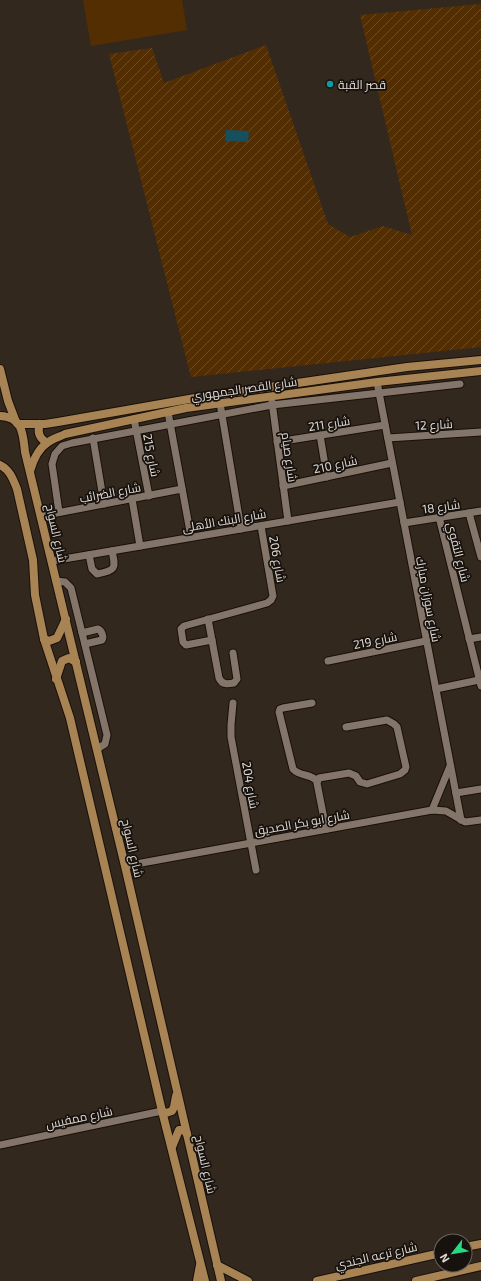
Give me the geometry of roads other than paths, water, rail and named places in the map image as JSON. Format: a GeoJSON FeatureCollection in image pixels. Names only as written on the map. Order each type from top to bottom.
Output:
{"type":"FeatureCollection","features":[{"type":"Feature","properties":{"kind":"main road","name":"شارع القصر الجمهوري"},"geometry":{"type":"LineString","coordinates":[[17,423],[40,424],[58,422],[183,400],[400,368],[481,360]]}},
{"type":"Feature","properties":{"kind":"main road","name":"شارع السواح"},"geometry":{"type":"LineString","coordinates":[[0,369],[4,400],[22,430],[24,437],[25,452],[125,866],[221,1281]]}},
{"type":"Feature","properties":{"kind":"main road","name":"شارع القصر الجمهوري"},"geometry":{"type":"LineString","coordinates":[[30,471],[36,456],[47,443],[65,434],[168,412],[220,403],[377,382],[480,373]]}},
{"type":"Feature","properties":{"kind":"main road"},"geometry":{"type":"LineString","coordinates":[[0,416],[17,423]]}},
{"type":"Feature","properties":{"kind":"main road"},"geometry":{"type":"LineString","coordinates":[[40,424],[40,437],[47,443]]}},
{"type":"Feature","properties":{"kind":"main road"},"geometry":{"type":"LineString","coordinates":[[0,465],[9,472],[17,489],[31,550],[36,595],[44,639],[70,718],[162,1111],[205,1281]]}},
{"type":"Feature","properties":{"kind":"main road"},"geometry":{"type":"LineString","coordinates":[[44,639],[49,641],[57,638],[66,619]]}},
{"type":"Feature","properties":{"kind":"main road"},"geometry":{"type":"LineString","coordinates":[[56,679],[62,661],[69,658],[76,662]]}},
{"type":"Feature","properties":{"kind":"main road"},"geometry":{"type":"LineString","coordinates":[[162,1111],[168,1113],[174,1109],[176,1090]]}},
{"type":"Feature","properties":{"kind":"main road"},"geometry":{"type":"LineString","coordinates":[[172,1147],[179,1130],[184,1130],[187,1134]]}},
{"type":"Feature","properties":{"kind":"main road","name":"شارع ترعه الجندي"},"geometry":{"type":"LineString","coordinates":[[317,1281],[433,1255]]}},
{"type":"Feature","properties":{"kind":"main road"},"geometry":{"type":"LineString","coordinates":[[197,1281],[201,1263]]}},
{"type":"Feature","properties":{"kind":"main road"},"geometry":{"type":"LineString","coordinates":[[217,1265],[248,1281]]}},
{"type":"Feature","properties":{"kind":"main road"},"geometry":{"type":"LineString","coordinates":[[416,1281],[441,1273]]}},
{"type":"Feature","properties":{"kind":"street","name":"شارع سوزان مبارك"},"geometry":{"type":"LineString","coordinates":[[377,382],[461,820]]}},
{"type":"Feature","properties":{"kind":"street"},"geometry":{"type":"LineString","coordinates":[[59,512],[52,464],[55,454],[62,446],[93,438],[272,405],[460,384]]}},
{"type":"Feature","properties":{"kind":"street","name":"شارع صيام"},"geometry":{"type":"LineString","coordinates":[[271,396],[288,521]]}},
{"type":"Feature","properties":{"kind":"street"},"geometry":{"type":"LineString","coordinates":[[220,403],[241,528]]}},
{"type":"Feature","properties":{"kind":"street"},"geometry":{"type":"LineString","coordinates":[[168,412],[191,537]]}},
{"type":"Feature","properties":{"kind":"street","name":"شارع 215"},"geometry":{"type":"LineString","coordinates":[[134,419],[149,496]]}},
{"type":"Feature","properties":{"kind":"street","name":"شارع 211"},"geometry":{"type":"LineString","coordinates":[[277,442],[385,425]]}},
{"type":"Feature","properties":{"kind":"street","name":"شارع 12"},"geometry":{"type":"LineString","coordinates":[[388,438],[481,432]]}},
{"type":"Feature","properties":{"kind":"street"},"geometry":{"type":"LineString","coordinates":[[320,435],[327,477]]}},
{"type":"Feature","properties":{"kind":"street"},"geometry":{"type":"LineString","coordinates":[[93,438],[104,504]]}},
{"type":"Feature","properties":{"kind":"street","name":"شارع 210"},"geometry":{"type":"LineString","coordinates":[[284,486],[392,463]]}},
{"type":"Feature","properties":{"kind":"street","name":"شارع الضرائب"},"geometry":{"type":"LineString","coordinates":[[41,516],[182,489]]}},
{"type":"Feature","properties":{"kind":"street"},"geometry":{"type":"LineString","coordinates":[[132,499],[140,546]]}},
{"type":"Feature","properties":{"kind":"street","name":"شارع البنك الأهلى"},"geometry":{"type":"LineString","coordinates":[[52,561],[400,502]]}},
{"type":"Feature","properties":{"kind":"street","name":"شارع 18"},"geometry":{"type":"LineString","coordinates":[[404,523],[481,511]]}},
{"type":"Feature","properties":{"kind":"street"},"geometry":{"type":"LineString","coordinates":[[469,513],[481,557]]}},
{"type":"Feature","properties":{"kind":"street","name":"شارع التقوي"},"geometry":{"type":"LineString","coordinates":[[439,517],[469,639],[480,677]]}},
{"type":"Feature","properties":{"kind":"street","name":"شارع 206"},"geometry":{"type":"LineString","coordinates":[[208,619],[267,603],[274,596],[261,526]]}},
{"type":"Feature","properties":{"kind":"street"},"geometry":{"type":"LineString","coordinates":[[89,555],[93,571],[97,574],[110,571],[114,566],[112,551]]}},
{"type":"Feature","properties":{"kind":"street"},"geometry":{"type":"LineString","coordinates":[[56,581],[65,582],[71,588],[85,644],[107,735],[105,744],[97,749]]}},
{"type":"Feature","properties":{"kind":"street"},"geometry":{"type":"LineString","coordinates":[[212,640],[186,645],[183,642],[181,629],[184,626],[208,619],[212,640],[219,678],[221,682],[225,684],[234,683],[237,679],[233,653]]}},
{"type":"Feature","properties":{"kind":"street"},"geometry":{"type":"LineString","coordinates":[[82,633],[98,629],[102,633],[102,640],[85,644]]}},
{"type":"Feature","properties":{"kind":"street"},"geometry":{"type":"LineString","coordinates":[[469,639],[481,637]]}},
{"type":"Feature","properties":{"kind":"street","name":"شارع 219"},"geometry":{"type":"LineString","coordinates":[[328,660],[426,641]]}},
{"type":"Feature","properties":{"kind":"street"},"geometry":{"type":"LineString","coordinates":[[436,689],[480,677]]}},
{"type":"Feature","properties":{"kind":"street","name":"شارع 204"},"geometry":{"type":"LineString","coordinates":[[233,703],[231,737],[256,870]]}},
{"type":"Feature","properties":{"kind":"street"},"geometry":{"type":"LineString","coordinates":[[312,703],[283,708],[279,712],[293,769],[298,774],[312,776],[317,781],[326,829]]}},
{"type":"Feature","properties":{"kind":"street"},"geometry":{"type":"LineString","coordinates":[[317,781],[320,778],[349,774],[356,776],[360,782],[367,784],[403,772],[406,763],[397,727],[391,721],[387,720],[346,727]]}},
{"type":"Feature","properties":{"kind":"street"},"geometry":{"type":"LineString","coordinates":[[432,810],[450,765]]}},
{"type":"Feature","properties":{"kind":"street"},"geometry":{"type":"LineString","coordinates":[[456,793],[481,789]]}},
{"type":"Feature","properties":{"kind":"street","name":"شارع ابو بكر الصديق"},"geometry":{"type":"LineString","coordinates":[[125,866],[432,810],[446,812],[461,820],[470,822],[481,820]]}},
{"type":"Feature","properties":{"kind":"street","name":"شارع ممفيس"},"geometry":{"type":"LineString","coordinates":[[0,1145],[162,1111]]}},
{"type":"Feature","properties":{"kind":"water"},"geometry":{"type":"Polygon","coordinates":[[[226,130],[249,131],[248,142],[225,141],[226,130]]]}},
{"type":"Feature","properties":{"kind":"place","name":"قصر القبة"},"geometry":{"type":"Point","coordinates":[330,84]}}]}
